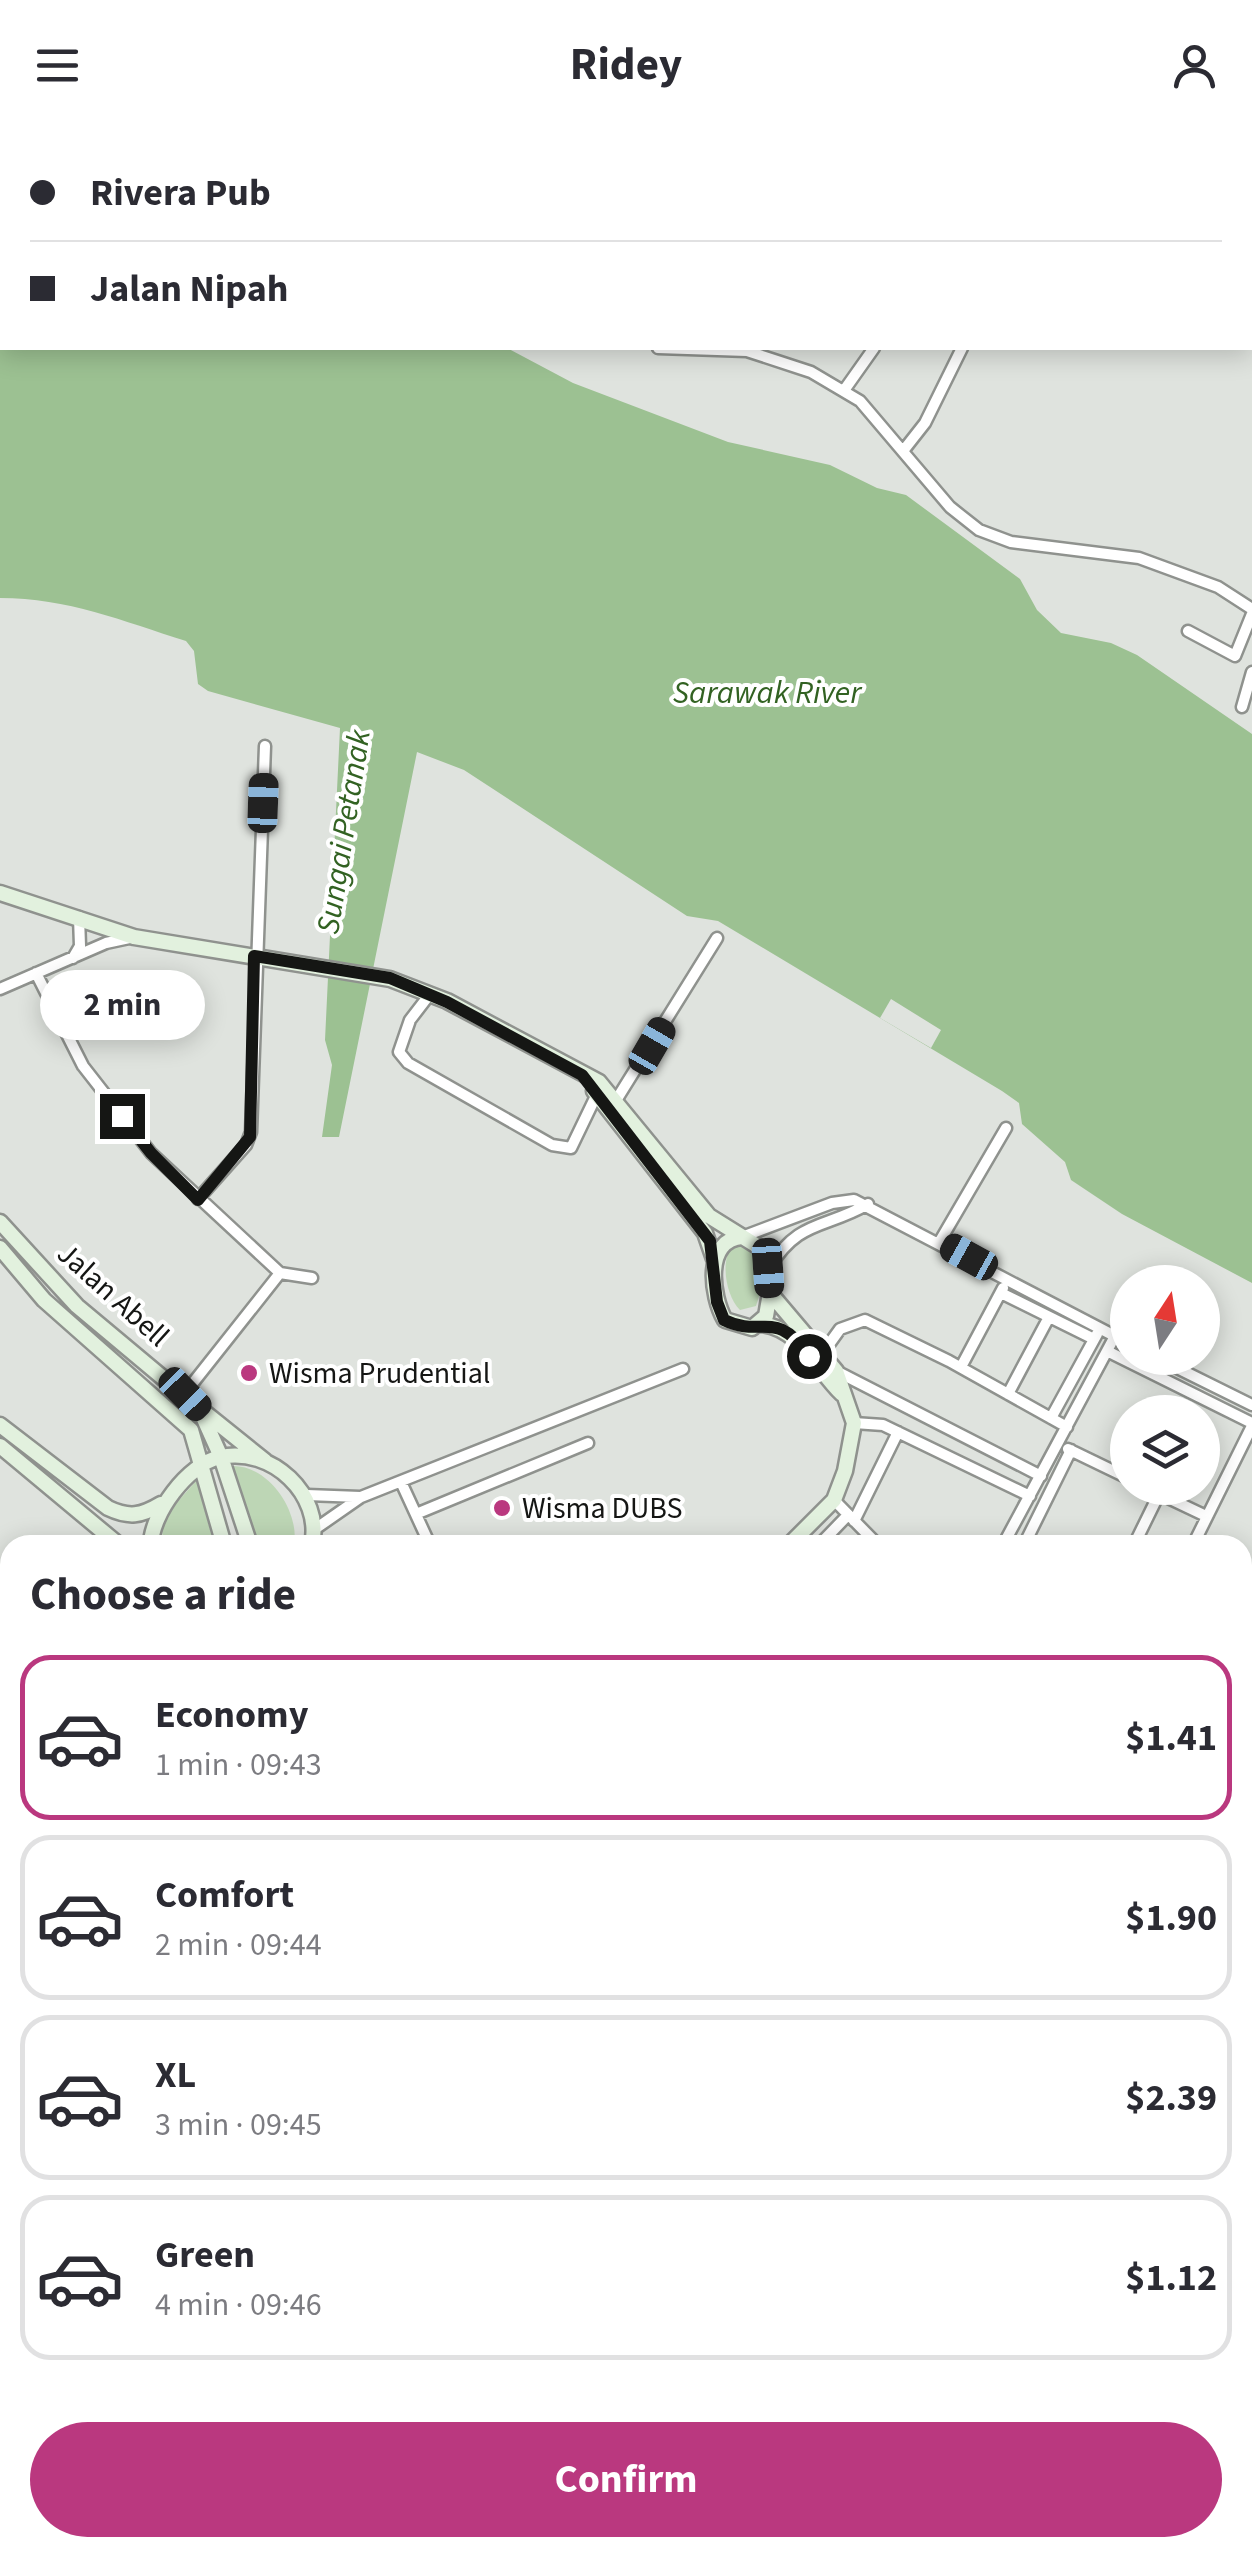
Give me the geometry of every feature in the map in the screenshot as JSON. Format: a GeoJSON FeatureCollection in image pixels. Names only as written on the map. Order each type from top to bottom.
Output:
{"type":"FeatureCollection","features":[{"type":"Feature","properties":{"kind":"street"},"geometry":{"type":"LineString","coordinates":[[692,350],[761,354],[844,389],[874,414],[950,506],[994,538],[1139,558],[1218,587],[1252,612],[1235,656],[1188,631]]}},
{"type":"Feature","properties":{"kind":"street"},"geometry":{"type":"LineString","coordinates":[[844,389],[873,350]]}},
{"type":"Feature","properties":{"kind":"street"},"geometry":{"type":"LineString","coordinates":[[903,451],[925,423],[961,350]]}},
{"type":"Feature","properties":{"kind":"street"},"geometry":{"type":"LineString","coordinates":[[1242,707],[1252,672]]}},
{"type":"Feature","properties":{"kind":"street"},"geometry":{"type":"LineString","coordinates":[[198,1200],[250,1137],[265,746]]}},
{"type":"Feature","properties":{"kind":"street"},"geometry":{"type":"LineString","coordinates":[[0,893],[134,937],[380,976],[430,994],[548,1052],[599,1082],[703,1210],[762,1249],[768,1268],[771,1307],[761,1324]]}},
{"type":"Feature","properties":{"kind":"street"},"geometry":{"type":"LineString","coordinates":[[73,958],[80,946],[80,917]]}},
{"type":"Feature","properties":{"kind":"street"},"geometry":{"type":"LineString","coordinates":[[0,989],[134,937]]}},
{"type":"Feature","properties":{"kind":"street"},"geometry":{"type":"LineString","coordinates":[[615,1102],[717,938]]}},
{"type":"Feature","properties":{"kind":"street"},"geometry":{"type":"LineString","coordinates":[[36,973],[83,1066],[151,1153],[280,1274],[312,1278]]}},
{"type":"Feature","properties":{"kind":"street"},"geometry":{"type":"LineString","coordinates":[[430,994],[410,1020],[399,1052],[408,1063],[552,1145],[570,1148],[597,1094]]}},
{"type":"Feature","properties":{"kind":"street"},"geometry":{"type":"LineString","coordinates":[[582,1075],[706,1233],[714,1262],[717,1302],[724,1320],[740,1327],[761,1324],[782,1328],[850,1402]]}},
{"type":"Feature","properties":{"kind":"street"},"geometry":{"type":"LineString","coordinates":[[940,1241],[1006,1128]]}},
{"type":"Feature","properties":{"kind":"street"},"geometry":{"type":"LineString","coordinates":[[714,1262],[728,1240],[832,1203],[854,1200],[940,1241],[1097,1334]]}},
{"type":"Feature","properties":{"kind":"street"},"geometry":{"type":"LineString","coordinates":[[768,1268],[782,1245],[802,1229],[868,1204]]}},
{"type":"Feature","properties":{"kind":"street","name":"Jalan Abell"},"geometry":{"type":"LineString","coordinates":[[0,1222],[77,1306],[199,1408],[221,1457],[247,1535]]}},
{"type":"Feature","properties":{"kind":"street","name":"Jalan Abell"},"geometry":{"type":"LineString","coordinates":[[0,1248],[44,1300],[180,1417],[190,1430],[221,1535]]}},
{"type":"Feature","properties":{"kind":"street"},"geometry":{"type":"LineString","coordinates":[[185,1394],[280,1274]]}},
{"type":"Feature","properties":{"kind":"street"},"geometry":{"type":"LineString","coordinates":[[961,1367],[1008,1279]]}},
{"type":"Feature","properties":{"kind":"street"},"geometry":{"type":"LineString","coordinates":[[1000,1293],[1049,1317],[1110,1335]]}},
{"type":"Feature","properties":{"kind":"street"},"geometry":{"type":"LineString","coordinates":[[770,1294],[836,1371],[850,1402],[854,1423],[834,1500],[798,1535]]}},
{"type":"Feature","properties":{"kind":"street"},"geometry":{"type":"LineString","coordinates":[[1008,1394],[1049,1317]]}},
{"type":"Feature","properties":{"kind":"street"},"geometry":{"type":"LineString","coordinates":[[822,1354],[840,1329],[864,1320],[961,1367],[1067,1427]]}},
{"type":"Feature","properties":{"kind":"street"},"geometry":{"type":"LineString","coordinates":[[1051,1418],[1097,1334]]}},
{"type":"Feature","properties":{"kind":"street"},"geometry":{"type":"LineString","coordinates":[[1009,1535],[1110,1345]]}},
{"type":"Feature","properties":{"kind":"street"},"geometry":{"type":"LineString","coordinates":[[1107,1351],[1252,1424],[1197,1535]]}},
{"type":"Feature","properties":{"kind":"street"},"geometry":{"type":"LineString","coordinates":[[316,1529],[361,1497],[683,1368]]}},
{"type":"Feature","properties":{"kind":"street"},"geometry":{"type":"LineString","coordinates":[[836,1371],[1041,1476]]}},
{"type":"Feature","properties":{"kind":"street"},"geometry":{"type":"LineString","coordinates":[[1192,1375],[1252,1404]]}},
{"type":"Feature","properties":{"kind":"street"},"geometry":{"type":"LineString","coordinates":[[199,1408],[306,1495],[314,1535]]}},
{"type":"Feature","properties":{"kind":"street"},"geometry":{"type":"LineString","coordinates":[[854,1423],[870,1421],[898,1432],[1030,1496]]}},
{"type":"Feature","properties":{"kind":"street"},"geometry":{"type":"LineString","coordinates":[[0,1424],[108,1508],[124,1516],[145,1514],[221,1457],[268,1463]]}},
{"type":"Feature","properties":{"kind":"street"},"geometry":{"type":"LineString","coordinates":[[831,1535],[851,1518],[898,1432]]}},
{"type":"Feature","properties":{"kind":"street"},"geometry":{"type":"LineString","coordinates":[[416,1514],[588,1443]]}},
{"type":"Feature","properties":{"kind":"street"},"geometry":{"type":"LineString","coordinates":[[1058,1444],[1110,1469]]}},
{"type":"Feature","properties":{"kind":"street"},"geometry":{"type":"LineString","coordinates":[[0,1446],[107,1535]]}},
{"type":"Feature","properties":{"kind":"street"},"geometry":{"type":"LineString","coordinates":[[1029,1535],[1071,1450]]}},
{"type":"Feature","properties":{"kind":"street"},"geometry":{"type":"LineString","coordinates":[[401,1482],[425,1535]]}},
{"type":"Feature","properties":{"kind":"street"},"geometry":{"type":"LineString","coordinates":[[306,1495],[361,1497]]}},
{"type":"Feature","properties":{"kind":"street"},"geometry":{"type":"LineString","coordinates":[[834,1500],[868,1535]]}},
{"type":"Feature","properties":{"kind":"street"},"geometry":{"type":"LineString","coordinates":[[152,1535],[163,1503]]}},
{"type":"Feature","properties":{"kind":"street"},"geometry":{"type":"LineString","coordinates":[[1139,1535],[1154,1505]]}},
{"type":"Feature","properties":{"kind":"street"},"geometry":{"type":"LineString","coordinates":[[1182,1505],[1206,1516]]}},
{"type":"Feature","properties":{"kind":"shaded area"},"geometry":{"type":"Polygon","coordinates":[[[741,1242],[756,1252],[761,1290],[756,1306],[740,1310],[726,1279],[726,1261],[732,1246],[741,1242]]]}},
{"type":"Feature","properties":{"kind":"shaded area"},"geometry":{"type":"Polygon","coordinates":[[[231,1466],[245,1467],[269,1481],[287,1505],[295,1532],[249,1535],[231,1466]]]}},
{"type":"Feature","properties":{"kind":"shaded area"},"geometry":{"type":"Polygon","coordinates":[[[197,1480],[211,1535],[162,1535],[163,1518],[197,1480]]]}},
{"type":"Feature","properties":{"kind":"water","name":"Sarawak River"},"geometry":{"type":"Polygon","coordinates":[[[0,350],[511,350],[573,383],[728,442],[830,465],[877,488],[906,495],[1020,579],[1037,610],[1061,633],[1111,643],[1137,655],[1252,734],[1252,1283],[1122,1214],[1071,1180],[1065,1162],[1022,1124],[1019,1103],[1002,1091],[718,921],[687,916],[464,770],[417,752],[339,1137],[322,1137],[332,1065],[325,1040],[340,728],[208,691],[198,684],[194,651],[186,641],[72,606],[0,598],[0,350]]]}},
{"type":"Feature","properties":{"kind":"pier"},"geometry":{"type":"Polygon","coordinates":[[[891,999],[941,1030],[931,1048],[880,1018],[891,999]]]}},
{"type":"Feature","properties":{"kind":"place","name":"Wisma Prudential"},"geometry":{"type":"Point","coordinates":[249,1373]}},
{"type":"Feature","properties":{"kind":"place","name":"Wisma DUBS"},"geometry":{"type":"Point","coordinates":[502,1508]}},
{"type":"Feature","properties":{"kind":"route"},"geometry":{"type":"LineString","coordinates":[[122,1116],[151,1153],[198,1200],[250,1137],[254,956],[390,978],[548,1052],[582,1075],[706,1233],[714,1262],[717,1302],[724,1320],[740,1327],[775,1325],[794,1337],[809,1356]]}},
{"type":"Feature","properties":{"kind":"water label","name":"Sungai Petanak"},"geometry":{"type":"Point","coordinates":[344,832]}}]}
